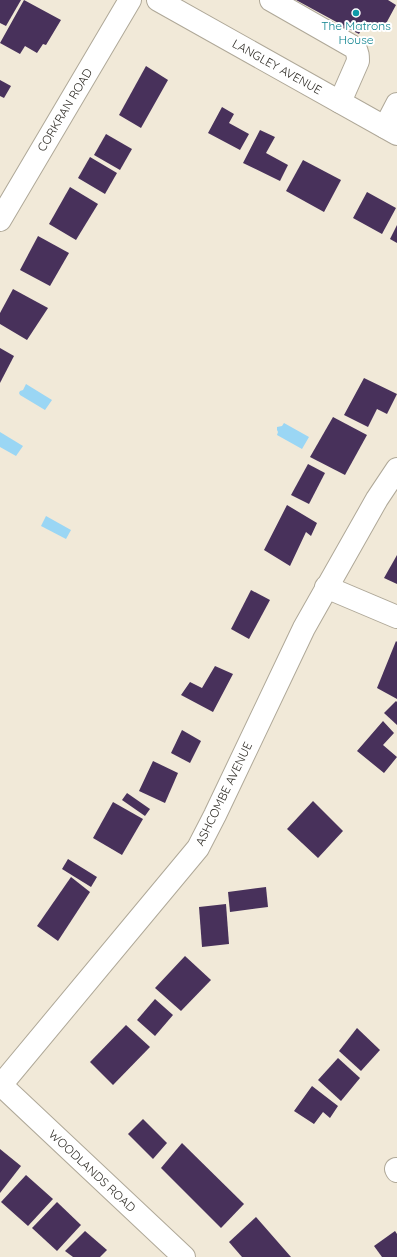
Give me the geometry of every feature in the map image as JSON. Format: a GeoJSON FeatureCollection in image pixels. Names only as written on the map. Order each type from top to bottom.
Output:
{"type":"FeatureCollection","features":[{"type":"Feature","properties":{"kind":"street","name":"CORKRAN ROAD"},"geometry":{"type":"LineString","coordinates":[[0,220],[130,0]]}},
{"type":"Feature","properties":{"kind":"street","name":"LANGLEY AVENUE"},"geometry":{"type":"LineString","coordinates":[[158,0],[186,7],[340,102],[391,130]]}},
{"type":"Feature","properties":{"kind":"street"},"geometry":{"type":"LineString","coordinates":[[271,0],[355,48],[357,51],[358,62],[340,102]]}},
{"type":"Feature","properties":{"kind":"street"},"geometry":{"type":"LineString","coordinates":[[391,130],[397,104]]}},
{"type":"Feature","properties":{"kind":"street","name":"ASHCOMBE AVENUE"},"geometry":{"type":"LineString","coordinates":[[0,1085],[198,848],[215,816],[304,628],[377,499],[397,469]]}},
{"type":"Feature","properties":{"kind":"street"},"geometry":{"type":"LineString","coordinates":[[326,588],[397,617]]}},
{"type":"Feature","properties":{"kind":"street","name":"WOODLANDS ROAD"},"geometry":{"type":"LineString","coordinates":[[0,1085],[184,1257]]}},
{"type":"Feature","properties":{"kind":"water"},"geometry":{"type":"Polygon","coordinates":[[[26,384],[52,400],[45,410],[20,395],[20,391],[23,390],[26,384]]]}},
{"type":"Feature","properties":{"kind":"water"},"geometry":{"type":"Polygon","coordinates":[[[284,423],[309,437],[302,449],[277,435],[277,427],[282,426],[284,423]]]}},
{"type":"Feature","properties":{"kind":"water"},"geometry":{"type":"Polygon","coordinates":[[[0,432],[23,446],[16,456],[0,447],[0,432]]]}},
{"type":"Feature","properties":{"kind":"water"},"geometry":{"type":"Polygon","coordinates":[[[46,516],[71,530],[66,539],[41,526],[46,516]]]}},
{"type":"Feature","properties":{"kind":"building"},"geometry":{"type":"Polygon","coordinates":[[[0,0],[21,0],[6,26],[0,23],[0,0]]]}},
{"type":"Feature","properties":{"kind":"building"},"geometry":{"type":"Polygon","coordinates":[[[24,0],[61,20],[46,45],[43,44],[37,53],[25,46],[20,54],[0,43],[24,0]]]}},
{"type":"Feature","properties":{"kind":"building","name":"The Matrons House"},"geometry":{"type":"Polygon","coordinates":[[[296,0],[388,0],[396,5],[382,31],[365,22],[359,34],[349,29],[347,32],[339,29],[342,25],[296,0]]]}},
{"type":"Feature","properties":{"kind":"building"},"geometry":{"type":"Polygon","coordinates":[[[146,66],[168,80],[141,128],[119,115],[146,66]]]}},
{"type":"Feature","properties":{"kind":"building"},"geometry":{"type":"Polygon","coordinates":[[[0,80],[11,86],[4,98],[0,96],[0,80]]]}},
{"type":"Feature","properties":{"kind":"building"},"geometry":{"type":"Polygon","coordinates":[[[222,107],[234,114],[229,123],[249,134],[240,150],[208,133],[222,107]]]}},
{"type":"Feature","properties":{"kind":"building"},"geometry":{"type":"Polygon","coordinates":[[[260,130],[275,137],[266,153],[288,165],[280,181],[243,163],[260,130]]]}},
{"type":"Feature","properties":{"kind":"building"},"geometry":{"type":"Polygon","coordinates":[[[106,134],[132,149],[120,170],[94,155],[106,134]]]}},
{"type":"Feature","properties":{"kind":"building"},"geometry":{"type":"Polygon","coordinates":[[[90,157],[117,173],[105,194],[78,178],[90,157]]]}},
{"type":"Feature","properties":{"kind":"building"},"geometry":{"type":"Polygon","coordinates":[[[303,160],[341,180],[324,212],[286,191],[303,160]]]}},
{"type":"Feature","properties":{"kind":"building"},"geometry":{"type":"Polygon","coordinates":[[[70,187],[98,204],[76,240],[49,224],[70,187]]]}},
{"type":"Feature","properties":{"kind":"building"},"geometry":{"type":"Polygon","coordinates":[[[367,192],[396,208],[382,234],[353,218],[367,192]]]}},
{"type":"Feature","properties":{"kind":"building"},"geometry":{"type":"Polygon","coordinates":[[[397,225],[397,243],[390,239],[397,225]]]}},
{"type":"Feature","properties":{"kind":"building"},"geometry":{"type":"Polygon","coordinates":[[[38,236],[69,253],[50,286],[20,270],[38,236]]]}},
{"type":"Feature","properties":{"kind":"building"},"geometry":{"type":"Polygon","coordinates":[[[13,289],[48,308],[27,340],[0,324],[0,313],[13,289]]]}},
{"type":"Feature","properties":{"kind":"building"},"geometry":{"type":"Polygon","coordinates":[[[0,348],[14,356],[0,383],[0,348]]]}},
{"type":"Feature","properties":{"kind":"building"},"geometry":{"type":"Polygon","coordinates":[[[364,378],[397,394],[387,414],[377,409],[368,427],[344,415],[364,378]]]}},
{"type":"Feature","properties":{"kind":"building"},"geometry":{"type":"Polygon","coordinates":[[[333,417],[367,435],[345,475],[310,457],[333,417]]]}},
{"type":"Feature","properties":{"kind":"building"},"geometry":{"type":"Polygon","coordinates":[[[308,464],[325,473],[309,504],[291,495],[308,464]]]}},
{"type":"Feature","properties":{"kind":"building"},"geometry":{"type":"Polygon","coordinates":[[[287,505],[317,523],[311,536],[306,532],[290,566],[264,550],[287,505]]]}},
{"type":"Feature","properties":{"kind":"building"},"geometry":{"type":"Polygon","coordinates":[[[397,555],[397,584],[384,578],[397,555]]]}},
{"type":"Feature","properties":{"kind":"building"},"geometry":{"type":"Polygon","coordinates":[[[251,590],[270,600],[249,639],[231,629],[251,590]]]}},
{"type":"Feature","properties":{"kind":"building"},"geometry":{"type":"Polygon","coordinates":[[[396,641],[397,642],[397,699],[377,688],[396,641]]]}},
{"type":"Feature","properties":{"kind":"building"},"geometry":{"type":"Polygon","coordinates":[[[215,666],[233,674],[213,712],[181,695],[190,682],[202,688],[215,666]]]}},
{"type":"Feature","properties":{"kind":"building"},"geometry":{"type":"Polygon","coordinates":[[[396,701],[397,702],[397,725],[384,713],[396,701]]]}},
{"type":"Feature","properties":{"kind":"building"},"geometry":{"type":"Polygon","coordinates":[[[383,721],[394,733],[383,745],[397,757],[384,773],[357,751],[383,721]]]}},
{"type":"Feature","properties":{"kind":"building"},"geometry":{"type":"Polygon","coordinates":[[[182,730],[201,741],[190,763],[171,753],[182,730]]]}},
{"type":"Feature","properties":{"kind":"building"},"geometry":{"type":"Polygon","coordinates":[[[153,761],[178,773],[165,803],[139,791],[153,761]]]}},
{"type":"Feature","properties":{"kind":"building"},"geometry":{"type":"Polygon","coordinates":[[[127,793],[150,809],[145,816],[122,800],[127,793]]]}},
{"type":"Feature","properties":{"kind":"building"},"geometry":{"type":"Polygon","coordinates":[[[313,801],[343,831],[318,858],[287,829],[313,801]]]}},
{"type":"Feature","properties":{"kind":"building"},"geometry":{"type":"Polygon","coordinates":[[[113,802],[143,819],[122,855],[93,838],[113,802]]]}},
{"type":"Feature","properties":{"kind":"building"},"geometry":{"type":"Polygon","coordinates":[[[68,859],[97,877],[91,887],[62,869],[68,859]]]}},
{"type":"Feature","properties":{"kind":"building"},"geometry":{"type":"Polygon","coordinates":[[[71,877],[90,892],[58,941],[37,926],[71,877]]]}},
{"type":"Feature","properties":{"kind":"building"},"geometry":{"type":"Polygon","coordinates":[[[266,887],[268,907],[230,912],[228,892],[266,887]]]}},
{"type":"Feature","properties":{"kind":"building"},"geometry":{"type":"Polygon","coordinates":[[[226,904],[229,944],[202,947],[199,907],[226,904]]]}},
{"type":"Feature","properties":{"kind":"building"},"geometry":{"type":"Polygon","coordinates":[[[185,956],[211,980],[181,1011],[155,988],[185,956]]]}},
{"type":"Feature","properties":{"kind":"building"},"geometry":{"type":"Polygon","coordinates":[[[155,999],[173,1015],[155,1036],[137,1020],[155,999]]]}},
{"type":"Feature","properties":{"kind":"building"},"geometry":{"type":"Polygon","coordinates":[[[126,1025],[150,1047],[113,1085],[90,1062],[126,1025]]]}},
{"type":"Feature","properties":{"kind":"building"},"geometry":{"type":"Polygon","coordinates":[[[357,1028],[380,1050],[361,1071],[339,1051],[357,1028]]]}},
{"type":"Feature","properties":{"kind":"building"},"geometry":{"type":"Polygon","coordinates":[[[338,1058],[360,1078],[341,1101],[318,1080],[338,1058]]]}},
{"type":"Feature","properties":{"kind":"building"},"geometry":{"type":"Polygon","coordinates":[[[312,1086],[338,1106],[330,1118],[323,1112],[314,1124],[294,1111],[312,1086]]]}},
{"type":"Feature","properties":{"kind":"building"},"geometry":{"type":"Polygon","coordinates":[[[143,1119],[167,1143],[153,1159],[128,1134],[143,1119]]]}},
{"type":"Feature","properties":{"kind":"building"},"geometry":{"type":"Polygon","coordinates":[[[182,1143],[244,1204],[221,1228],[161,1168],[182,1143]]]}},
{"type":"Feature","properties":{"kind":"building"},"geometry":{"type":"Polygon","coordinates":[[[0,1149],[21,1166],[0,1193],[0,1149]]]}},
{"type":"Feature","properties":{"kind":"building"},"geometry":{"type":"Polygon","coordinates":[[[26,1175],[53,1199],[28,1226],[1,1202],[26,1175]]]}},
{"type":"Feature","properties":{"kind":"building"},"geometry":{"type":"Polygon","coordinates":[[[57,1202],[81,1225],[57,1251],[32,1228],[57,1202]]]}},
{"type":"Feature","properties":{"kind":"building"},"geometry":{"type":"Polygon","coordinates":[[[256,1217],[291,1257],[242,1257],[229,1242],[256,1217]]]}},
{"type":"Feature","properties":{"kind":"building"},"geometry":{"type":"Polygon","coordinates":[[[85,1231],[107,1250],[100,1257],[73,1257],[65,1251],[85,1231]]]}},
{"type":"Feature","properties":{"kind":"building"},"geometry":{"type":"Polygon","coordinates":[[[395,1231],[397,1234],[397,1257],[382,1257],[374,1246],[395,1231]]]}},
{"type":"Feature","properties":{"kind":"place","name":"The Matrons House"},"geometry":{"type":"Point","coordinates":[356,13]}}]}
